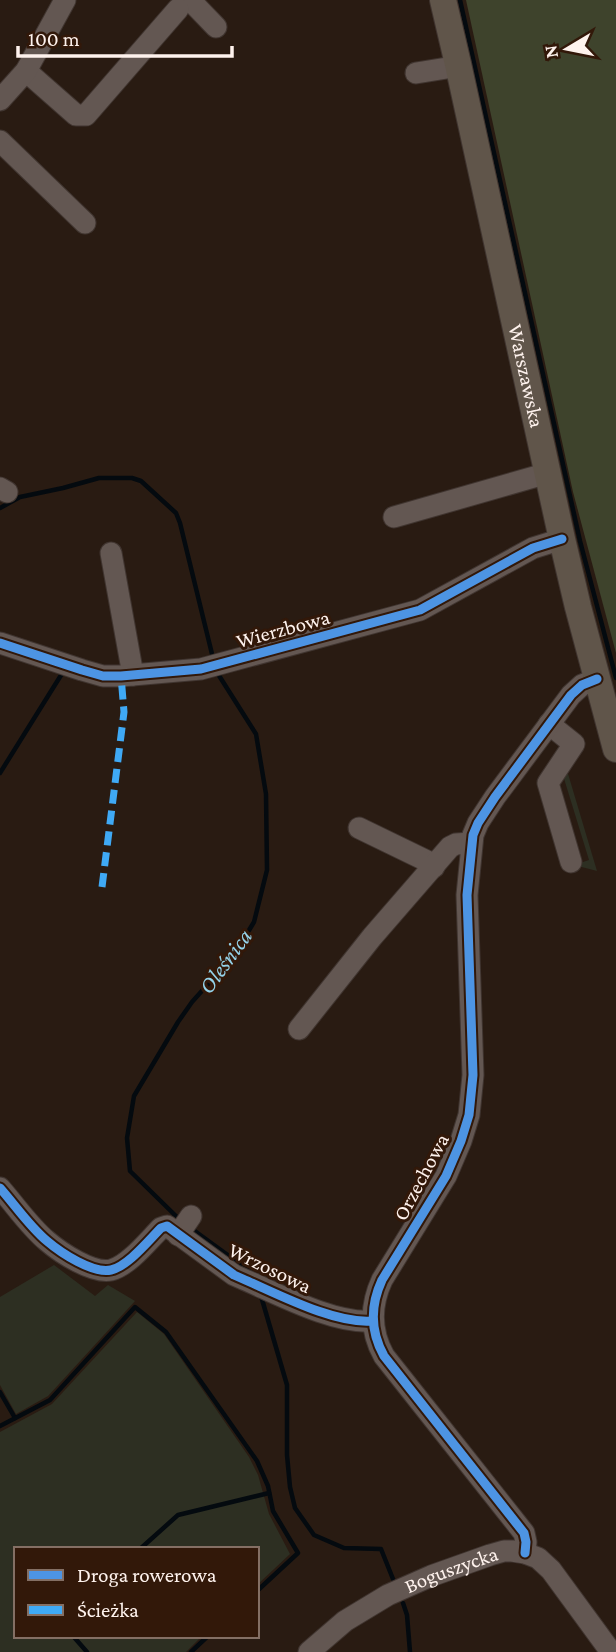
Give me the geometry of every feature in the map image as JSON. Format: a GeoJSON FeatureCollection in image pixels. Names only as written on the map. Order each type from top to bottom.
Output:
{"type":"FeatureCollection","features":[{"type":"Feature","properties":{"kind":"main road","name":"Warszawska"},"geometry":{"type":"LineString","coordinates":[[443,0],[562,539],[615,742]]}},
{"type":"Feature","properties":{"kind":"street"},"geometry":{"type":"LineString","coordinates":[[0,100],[26,71],[65,0]]}},
{"type":"Feature","properties":{"kind":"street"},"geometry":{"type":"LineString","coordinates":[[26,71],[76,116],[86,115],[184,4],[216,27]]}},
{"type":"Feature","properties":{"kind":"street"},"geometry":{"type":"LineString","coordinates":[[416,73],[458,64]]}},
{"type":"Feature","properties":{"kind":"street"},"geometry":{"type":"LineString","coordinates":[[0,141],[85,223]]}},
{"type":"Feature","properties":{"kind":"street"},"geometry":{"type":"LineString","coordinates":[[394,517],[548,473]]}},
{"type":"Feature","properties":{"kind":"street","name":"Wierzbowa"},"geometry":{"type":"LineString","coordinates":[[0,643],[103,676],[201,669],[420,610],[533,548],[562,539]]}},
{"type":"Feature","properties":{"kind":"street"},"geometry":{"type":"LineString","coordinates":[[111,553],[133,675]]}},
{"type":"Feature","properties":{"kind":"street","name":"Orzechowa"},"geometry":{"type":"LineString","coordinates":[[372,1321],[374,1301],[382,1280],[446,1176],[469,1115],[473,1075],[467,895],[471,843],[475,828],[577,689],[582,684],[597,679]]}},
{"type":"Feature","properties":{"kind":"street"},"geometry":{"type":"LineString","coordinates":[[549,724],[574,744],[548,783],[571,862]]}},
{"type":"Feature","properties":{"kind":"street"},"geometry":{"type":"LineString","coordinates":[[359,828],[434,866]]}},
{"type":"Feature","properties":{"kind":"street"},"geometry":{"type":"LineString","coordinates":[[299,1029],[372,937],[434,866],[454,845],[471,843]]}},
{"type":"Feature","properties":{"kind":"street"},"geometry":{"type":"LineString","coordinates":[[0,1188],[47,1241],[85,1266],[100,1271],[112,1270],[126,1262],[161,1228],[167,1226],[178,1235],[191,1216]]}},
{"type":"Feature","properties":{"kind":"street","name":"Wrzosowa"},"geometry":{"type":"LineString","coordinates":[[178,1235],[234,1275],[267,1290],[341,1318],[358,1322],[372,1321]]}},
{"type":"Feature","properties":{"kind":"street"},"geometry":{"type":"LineString","coordinates":[[372,1321],[379,1348],[389,1363],[524,1532],[525,1553]]}},
{"type":"Feature","properties":{"kind":"street","name":"Boguszycka"},"geometry":{"type":"LineString","coordinates":[[309,1652],[345,1621],[407,1586],[497,1552],[512,1551],[538,1558],[551,1570],[611,1652]]}},
{"type":"Feature","properties":{"kind":"green space"},"geometry":{"type":"Polygon","coordinates":[[[466,0],[616,0],[616,653],[573,492],[466,0]]]}},
{"type":"Feature","properties":{"kind":"green space"},"geometry":{"type":"Polygon","coordinates":[[[566,767],[597,871],[574,865],[589,860],[562,772],[566,767]]]}},
{"type":"Feature","properties":{"kind":"green space"},"geometry":{"type":"Polygon","coordinates":[[[54,1265],[95,1296],[108,1285],[135,1301],[48,1396],[16,1414],[0,1385],[0,1297],[54,1265]]]}},
{"type":"Feature","properties":{"kind":"green space"},"geometry":{"type":"Polygon","coordinates":[[[137,1312],[164,1334],[249,1457],[258,1475],[269,1514],[290,1554],[259,1583],[259,1547],[14,1547],[14,1638],[200,1638],[186,1652],[0,1652],[0,1432],[52,1404],[137,1312]]]}},
{"type":"Feature","properties":{"kind":"waterway"},"geometry":{"type":"LineString","coordinates":[[460,0],[580,541],[616,678]]}},
{"type":"Feature","properties":{"kind":"waterway","name":"Oleśnica"},"geometry":{"type":"LineString","coordinates":[[0,508],[20,497],[99,478],[132,478],[141,481],[176,513],[212,654]]}},
{"type":"Feature","properties":{"kind":"waterway","name":"Oleśnica"},"geometry":{"type":"LineString","coordinates":[[0,773],[63,672]]}},
{"type":"Feature","properties":{"kind":"waterway","name":"Oleśnica"},"geometry":{"type":"LineString","coordinates":[[180,1220],[130,1171],[127,1138],[134,1096],[178,1022],[234,955],[254,922],[267,870],[266,794],[256,734],[218,674]]}},
{"type":"Feature","properties":{"kind":"waterway","name":"Oleśnica"},"geometry":{"type":"LineString","coordinates":[[192,1229],[251,1272]]}},
{"type":"Feature","properties":{"kind":"waterway","name":"Oleśnica"},"geometry":{"type":"LineString","coordinates":[[261,1296],[287,1385],[287,1455],[295,1508],[314,1535],[344,1548],[381,1549],[393,1579]]}},
{"type":"Feature","properties":{"kind":"waterway","name":"Oleśnica"},"geometry":{"type":"LineString","coordinates":[[0,1426],[50,1400],[135,1307],[166,1332],[257,1461],[268,1486],[273,1511],[298,1553],[259,1589]]}},
{"type":"Feature","properties":{"kind":"waterway","name":"Oleśnica"},"geometry":{"type":"LineString","coordinates":[[0,1392],[15,1418]]}},
{"type":"Feature","properties":{"kind":"waterway"},"geometry":{"type":"LineString","coordinates":[[142,1547],[178,1515],[269,1493]]}},
{"type":"Feature","properties":{"kind":"waterway","name":"Oleśnica"},"geometry":{"type":"LineString","coordinates":[[403,1603],[407,1615],[410,1652]]}},
{"type":"Feature","properties":{"kind":"waterway"},"geometry":{"type":"LineString","coordinates":[[75,1638],[87,1652]]}},
{"type":"Feature","properties":{"kind":"waterway","name":"Oleśnica"},"geometry":{"type":"LineString","coordinates":[[191,1652],[206,1638]]}},
{"type":"Feature","properties":{"kind":"marked path"},"geometry":{"type":"LineString","coordinates":[[102,887],[124,712],[121,676]]}},
{"type":"Feature","properties":{"kind":"cycle path"},"geometry":{"type":"LineString","coordinates":[[0,643],[103,676],[201,669],[420,610],[533,548],[562,539]]}},
{"type":"Feature","properties":{"kind":"cycle path"},"geometry":{"type":"LineString","coordinates":[[525,1553],[524,1533],[384,1356],[376,1337],[373,1318],[375,1299],[382,1280],[446,1176],[469,1115],[473,1075],[467,895],[473,835],[495,797],[571,695],[582,685],[597,679]]}},
{"type":"Feature","properties":{"kind":"cycle path"},"geometry":{"type":"LineString","coordinates":[[0,1188],[41,1235],[60,1251],[95,1269],[111,1270],[124,1264],[161,1228],[167,1226],[234,1275],[324,1313],[357,1321],[372,1321]]}}]}
